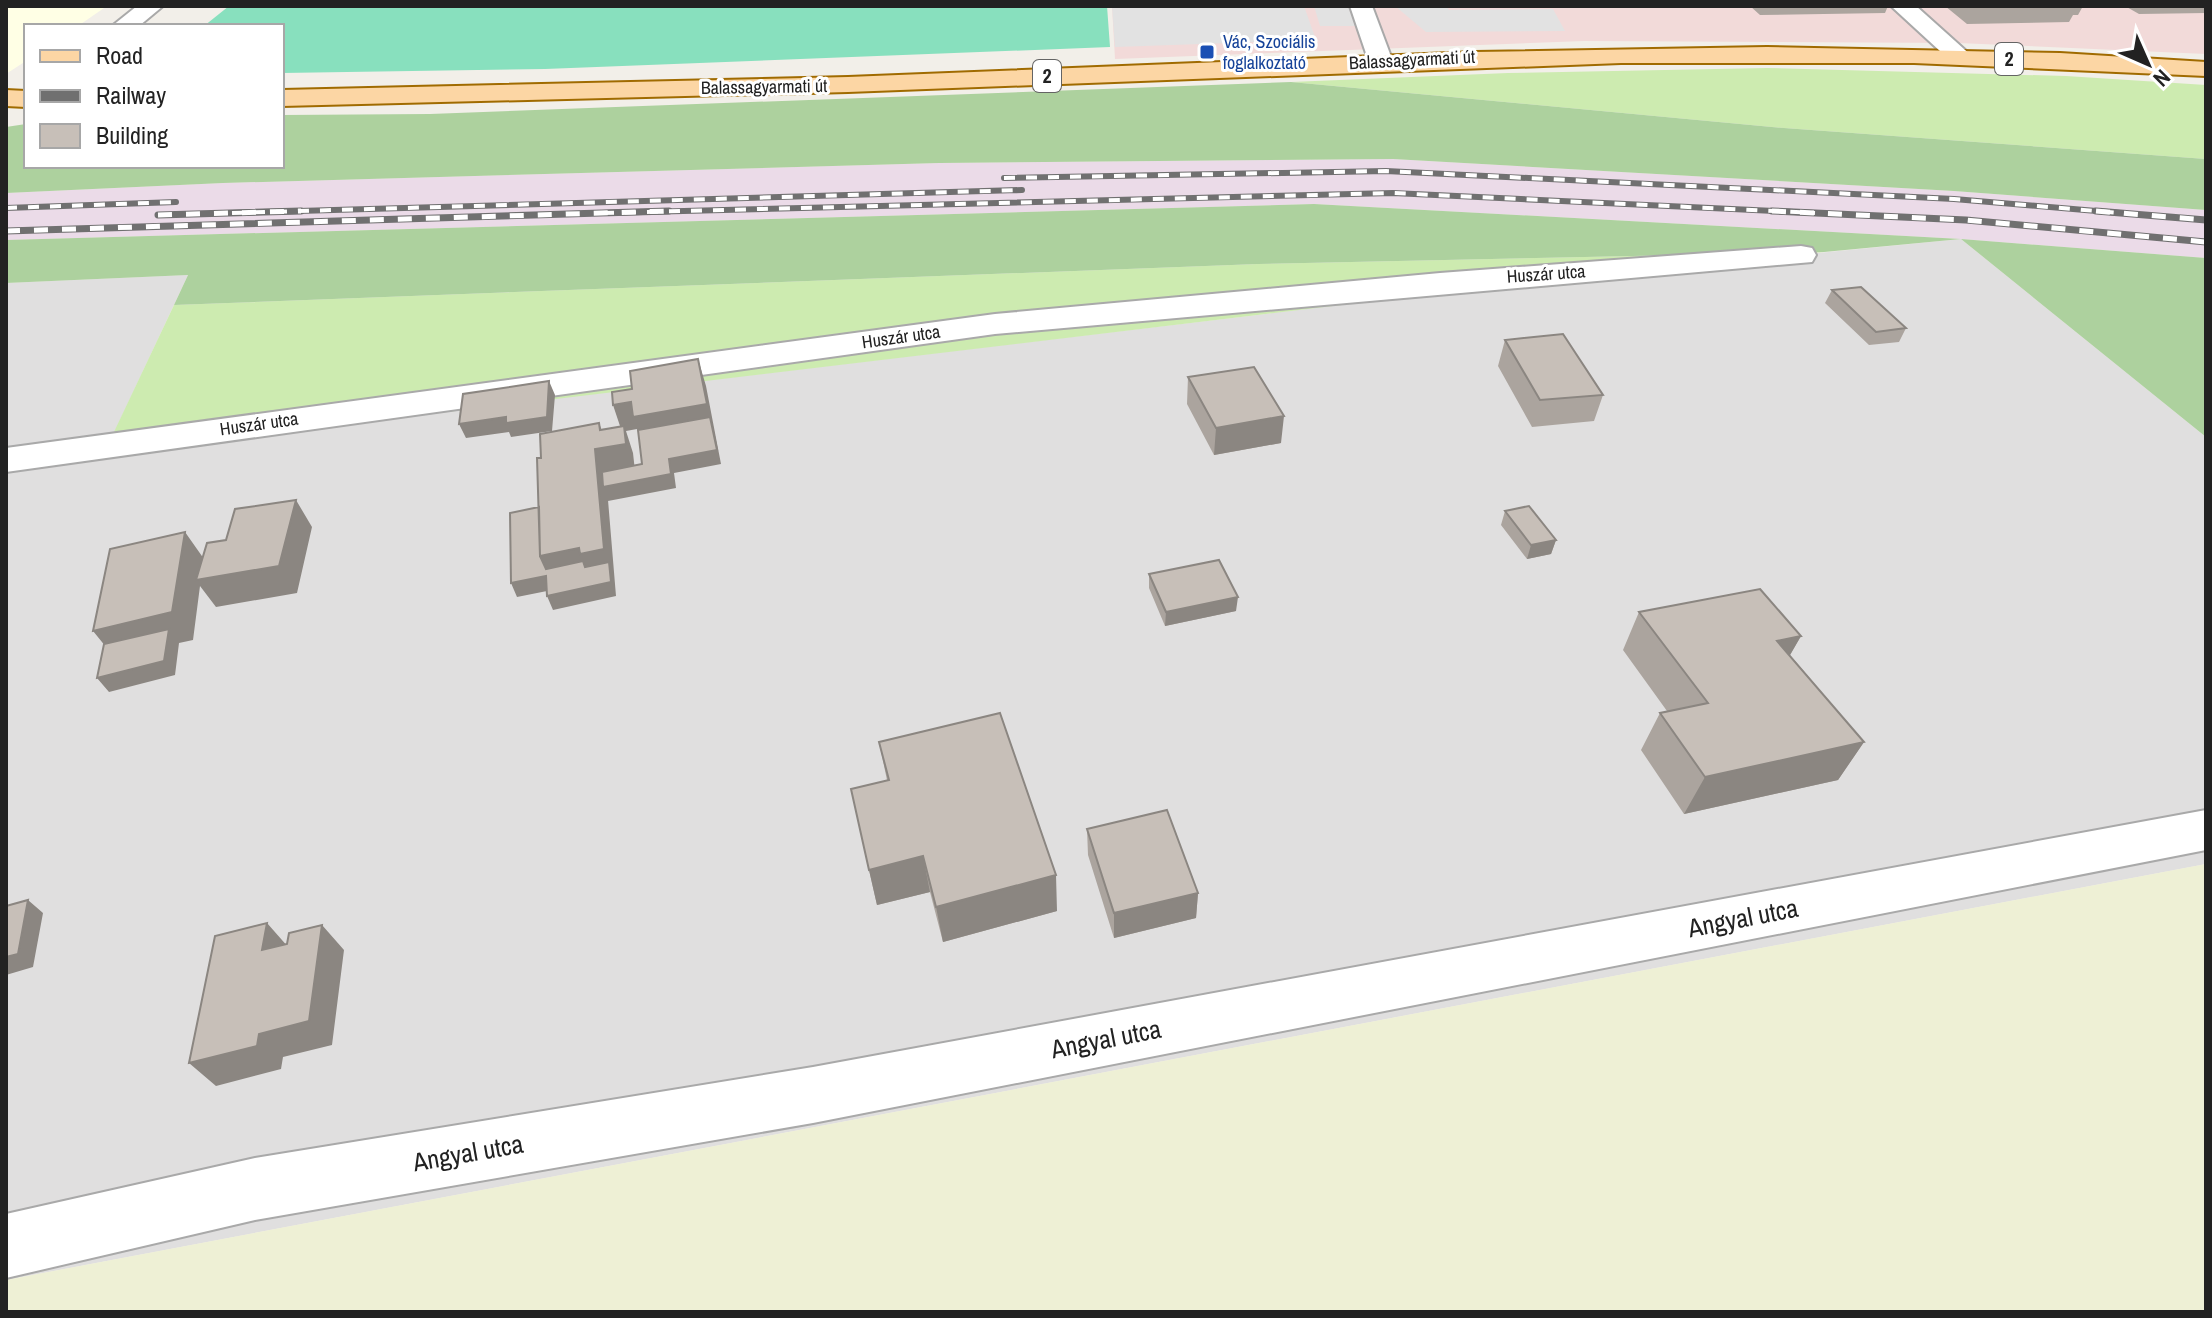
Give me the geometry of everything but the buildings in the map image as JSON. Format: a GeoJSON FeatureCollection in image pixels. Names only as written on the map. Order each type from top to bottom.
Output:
{"type":"FeatureCollection","features":[{"type":"Feature","properties":{"kind":"main road","name":"Balassagyarmati út"},"geometry":{"type":"LineString","coordinates":[[284,98],[860,84],[1583,54],[1962,58],[2206,69]]}},
{"type":"Feature","properties":{"kind":"street"},"geometry":{"type":"LineString","coordinates":[[127,24],[152,6]]}},
{"type":"Feature","properties":{"kind":"street"},"geometry":{"type":"LineString","coordinates":[[1361,6],[1381,62]]}},
{"type":"Feature","properties":{"kind":"street"},"geometry":{"type":"LineString","coordinates":[[1902,6],[1962,58]]}},
{"type":"Feature","properties":{"kind":"street","name":"Huszár utca"},"geometry":{"type":"LineString","coordinates":[[6,460],[995,324],[1456,281],[1801,255]]}},
{"type":"Feature","properties":{"kind":"street","name":"Angyal utca"},"geometry":{"type":"LineString","coordinates":[[6,1246],[255,1189],[813,1095],[2206,830]]}},
{"type":"Feature","properties":{"kind":"shaded area"},"geometry":{"type":"Polygon","coordinates":[[[6,6],[107,6],[81,24],[24,24],[24,62],[6,74],[6,6]]]}},
{"type":"Feature","properties":{"kind":"shaded area"},"geometry":{"type":"Polygon","coordinates":[[[1112,6],[2206,6],[2206,54],[1958,43],[1584,41],[1115,59],[1112,6]]]}},
{"type":"Feature","properties":{"kind":"shaded area"},"geometry":{"type":"Polygon","coordinates":[[[1112,6],[1304,6],[1316,40],[1115,47],[1112,6]]]}},
{"type":"Feature","properties":{"kind":"shaded area"},"geometry":{"type":"Polygon","coordinates":[[[1314,6],[1348,6],[1355,26],[1320,26],[1314,6]]]}},
{"type":"Feature","properties":{"kind":"shaded area"},"geometry":{"type":"Polygon","coordinates":[[[1395,6],[1446,6],[1449,10],[1553,9],[1565,31],[1426,32],[1395,6]]]}},
{"type":"Feature","properties":{"kind":"shaded area"},"geometry":{"type":"Polygon","coordinates":[[[1393,159],[1954,191],[2206,210],[2206,258],[1961,239],[1314,204],[6,240],[6,193],[223,183],[939,163],[1393,159]]]}},
{"type":"Feature","properties":{"kind":"shaded area"},"geometry":{"type":"Polygon","coordinates":[[[1961,239],[2206,437],[2206,864],[6,1280],[6,283],[188,275],[105,452],[1584,276],[1961,239]]]}},
{"type":"Feature","properties":{"kind":"shaded area"},"geometry":{"type":"Polygon","coordinates":[[[2206,864],[2206,1312],[6,1312],[6,1280],[2206,864]]]}},
{"type":"Feature","properties":{"kind":"green space"},"geometry":{"type":"Polygon","coordinates":[[[229,6],[1107,6],[1110,47],[545,69],[284,73],[284,24],[206,24],[229,6]]]}},
{"type":"Feature","properties":{"kind":"green space"},"geometry":{"type":"Polygon","coordinates":[[[1767,68],[2066,76],[2206,85],[2206,159],[1784,128],[1291,82],[1508,73],[1767,68]]]}},
{"type":"Feature","properties":{"kind":"green space"},"geometry":{"type":"Polygon","coordinates":[[[1291,82],[1784,128],[2206,159],[2206,210],[1954,191],[1393,159],[939,163],[223,183],[6,193],[6,127],[24,124],[24,168],[284,168],[284,115],[430,114],[1291,82]]]}},
{"type":"Feature","properties":{"kind":"green space"},"geometry":{"type":"Polygon","coordinates":[[[1314,204],[1961,239],[1824,252],[1258,264],[174,305],[188,275],[6,283],[6,240],[1314,204]]]}},
{"type":"Feature","properties":{"kind":"green space"},"geometry":{"type":"Polygon","coordinates":[[[1961,239],[2206,258],[2206,437],[1961,239]]]}},
{"type":"Feature","properties":{"kind":"green space"},"geometry":{"type":"Polygon","coordinates":[[[1824,252],[1584,276],[104,453],[174,305],[1258,264],[1824,252]]]}},
{"type":"Feature","properties":{"kind":"railway"},"geometry":{"type":"LineString","coordinates":[[1004,178],[1386,171],[1954,199],[2106,212]]}},
{"type":"Feature","properties":{"kind":"railway"},"geometry":{"type":"LineString","coordinates":[[293,211],[1022,190]]}},
{"type":"Feature","properties":{"kind":"railway"},"geometry":{"type":"LineString","coordinates":[[603,213],[1393,193],[1810,213]]}},
{"type":"Feature","properties":{"kind":"railway"},"geometry":{"type":"LineString","coordinates":[[6,208],[176,202]]}},
{"type":"Feature","properties":{"kind":"railway"},"geometry":{"type":"LineString","coordinates":[[158,215],[293,211]]}},
{"type":"Feature","properties":{"kind":"railway"},"geometry":{"type":"LineString","coordinates":[[232,213],[293,211]]}},
{"type":"Feature","properties":{"kind":"railway"},"geometry":{"type":"LineString","coordinates":[[293,211],[301,211]]}},
{"type":"Feature","properties":{"kind":"railway"},"geometry":{"type":"LineString","coordinates":[[6,231],[669,211]]}},
{"type":"Feature","properties":{"kind":"railway"},"geometry":{"type":"LineString","coordinates":[[1772,211],[1810,213]]}},
{"type":"Feature","properties":{"kind":"railway"},"geometry":{"type":"LineString","coordinates":[[2096,211],[2106,212]]}},
{"type":"Feature","properties":{"kind":"railway"},"geometry":{"type":"LineString","coordinates":[[2106,212],[2206,220]]}},
{"type":"Feature","properties":{"kind":"railway"},"geometry":{"type":"LineString","coordinates":[[2106,212],[2120,213]]}},
{"type":"Feature","properties":{"kind":"railway"},"geometry":{"type":"LineString","coordinates":[[1810,213],[1966,220],[2206,242]]}},
{"type":"Feature","properties":{"kind":"railway"},"geometry":{"type":"LineString","coordinates":[[1810,213],[1815,213]]}},
{"type":"Feature","properties":{"kind":"place","name":"Vác, Szociális foglalkoztató"},"geometry":{"type":"Point","coordinates":[1207,52]}}]}
